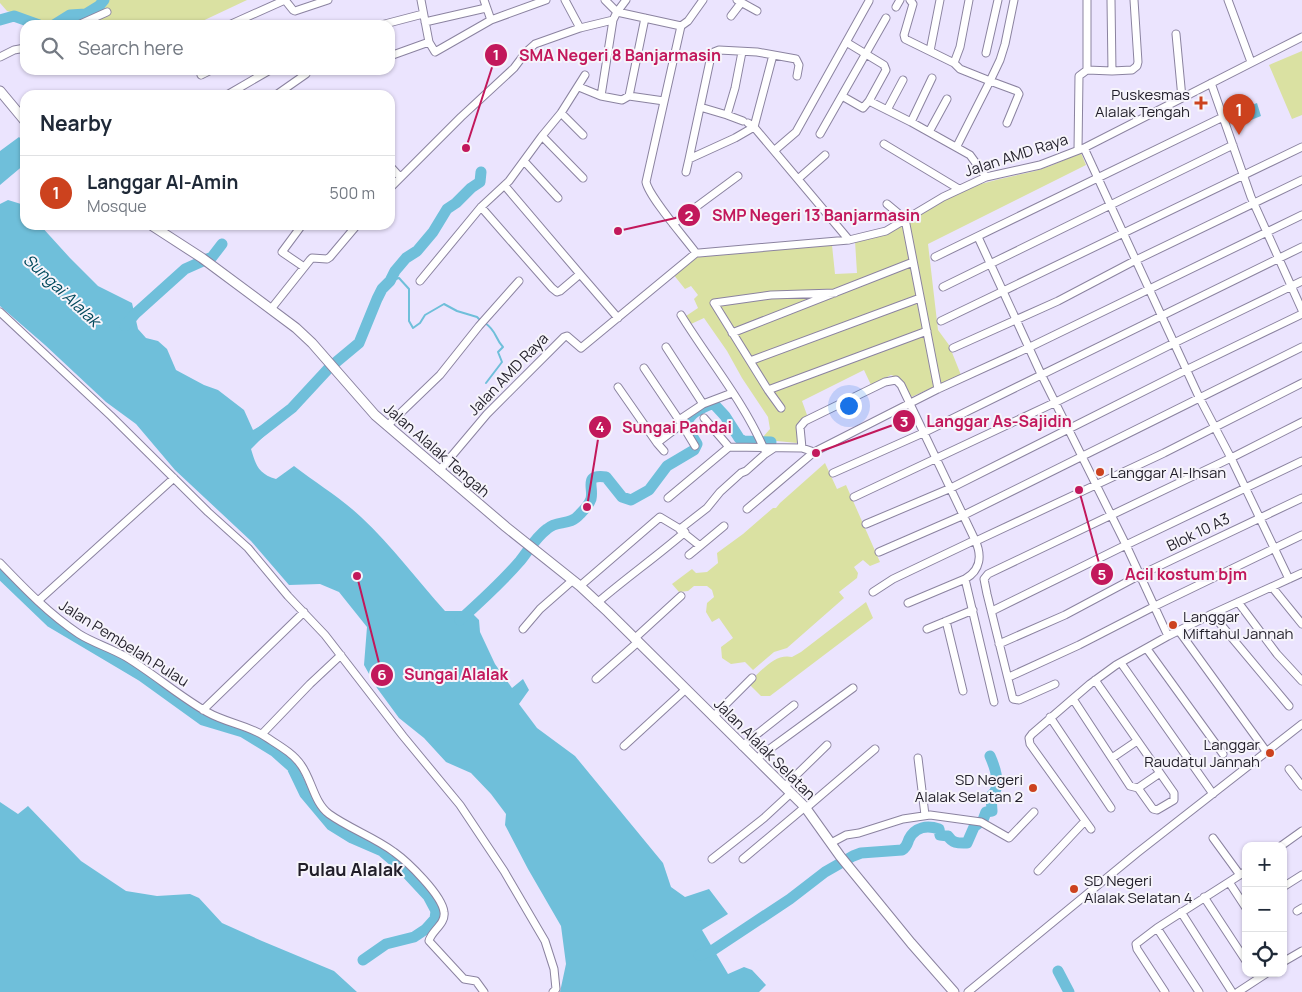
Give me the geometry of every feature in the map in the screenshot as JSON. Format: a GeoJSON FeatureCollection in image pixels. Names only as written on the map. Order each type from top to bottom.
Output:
{"type":"FeatureCollection","features":[{"type":"Feature","properties":{"kind":"street"},"geometry":{"type":"LineString","coordinates":[[240,20],[285,0],[295,10],[328,0]]}},
{"type":"Feature","properties":{"kind":"street"},"geometry":{"type":"LineString","coordinates":[[422,0],[429,42],[432,50],[435,52],[491,20],[546,0]]}},
{"type":"Feature","properties":{"kind":"street"},"geometry":{"type":"LineString","coordinates":[[484,0],[491,20]]}},
{"type":"Feature","properties":{"kind":"street"},"geometry":{"type":"LineString","coordinates":[[566,0],[580,28]]}},
{"type":"Feature","properties":{"kind":"street"},"geometry":{"type":"LineString","coordinates":[[605,0],[617,12],[681,26]]}},
{"type":"Feature","properties":{"kind":"street"},"geometry":{"type":"LineString","coordinates":[[601,96],[614,20],[617,12],[626,0]]}},
{"type":"Feature","properties":{"kind":"street"},"geometry":{"type":"LineString","coordinates":[[696,253],[673,224],[647,187],[646,182],[681,26],[688,21],[704,0]]}},
{"type":"Feature","properties":{"kind":"street"},"geometry":{"type":"LineString","coordinates":[[896,7],[900,0]]}},
{"type":"Feature","properties":{"kind":"street"},"geometry":{"type":"LineString","coordinates":[[910,0],[913,4],[904,36],[907,40],[954,63],[960,69],[1017,91],[1019,94],[1007,123]]}},
{"type":"Feature","properties":{"kind":"street"},"geometry":{"type":"LineString","coordinates":[[930,51],[940,0]]}},
{"type":"Feature","properties":{"kind":"street"},"geometry":{"type":"LineString","coordinates":[[954,63],[960,47],[970,0]]}},
{"type":"Feature","properties":{"kind":"street"},"geometry":{"type":"LineString","coordinates":[[986,53],[998,0]]}},
{"type":"Feature","properties":{"kind":"street"},"geometry":{"type":"LineString","coordinates":[[957,146],[1004,49],[1014,0]]}},
{"type":"Feature","properties":{"kind":"street"},"geometry":{"type":"LineString","coordinates":[[1087,0],[1087,70]]}},
{"type":"Feature","properties":{"kind":"street"},"geometry":{"type":"LineString","coordinates":[[1111,0],[1112,71]]}},
{"type":"Feature","properties":{"kind":"street"},"geometry":{"type":"LineString","coordinates":[[1134,0],[1138,62],[1132,70],[1087,70],[1079,76],[1081,149],[1098,178],[1186,370],[1246,488],[1289,579]]}},
{"type":"Feature","properties":{"kind":"street"},"geometry":{"type":"LineString","coordinates":[[1228,0],[1251,62]]}},
{"type":"Feature","properties":{"kind":"street"},"geometry":{"type":"LineString","coordinates":[[775,150],[796,132],[869,1]]}},
{"type":"Feature","properties":{"kind":"street"},"geometry":{"type":"LineString","coordinates":[[731,16],[739,2],[757,11]]}},
{"type":"Feature","properties":{"kind":"street"},"geometry":{"type":"LineString","coordinates":[[425,22],[486,8]]}},
{"type":"Feature","properties":{"kind":"street"},"geometry":{"type":"LineString","coordinates":[[89,20],[107,12]]}},
{"type":"Feature","properties":{"kind":"street"},"geometry":{"type":"LineString","coordinates":[[395,21],[423,14]]}},
{"type":"Feature","properties":{"kind":"street"},"geometry":{"type":"LineString","coordinates":[[629,96],[645,18]]}},
{"type":"Feature","properties":{"kind":"street"},"geometry":{"type":"LineString","coordinates":[[820,134],[886,18]]}},
{"type":"Feature","properties":{"kind":"street"},"geometry":{"type":"LineString","coordinates":[[395,182],[514,68],[535,44],[580,28],[614,20]]}},
{"type":"Feature","properties":{"kind":"street"},"geometry":{"type":"LineString","coordinates":[[1176,34],[1182,98]]}},
{"type":"Feature","properties":{"kind":"street","name":"Jalan AMD Raya"},"geometry":{"type":"LineString","coordinates":[[438,471],[486,414],[564,337],[567,336],[581,348],[696,253],[849,240],[886,231],[960,189],[986,177],[1040,165],[1081,149],[1302,37]]}},
{"type":"Feature","properties":{"kind":"street"},"geometry":{"type":"LineString","coordinates":[[395,54],[429,42]]}},
{"type":"Feature","properties":{"kind":"street"},"geometry":{"type":"LineString","coordinates":[[842,96],[861,108],[865,107],[886,67],[846,42]]}},
{"type":"Feature","properties":{"kind":"street"},"geometry":{"type":"LineString","coordinates":[[0,57],[20,49]]}},
{"type":"Feature","properties":{"kind":"street"},"geometry":{"type":"LineString","coordinates":[[686,172],[712,54],[720,50],[796,59],[799,65],[797,76]]}},
{"type":"Feature","properties":{"kind":"street"},"geometry":{"type":"LineString","coordinates":[[728,115],[742,52]]}},
{"type":"Feature","properties":{"kind":"street"},"geometry":{"type":"LineString","coordinates":[[689,159],[729,142],[748,124],[773,55]]}},
{"type":"Feature","properties":{"kind":"street"},"geometry":{"type":"LineString","coordinates":[[236,90],[261,75]]}},
{"type":"Feature","properties":{"kind":"street"},"geometry":{"type":"LineString","coordinates":[[282,90],[302,75]]}},
{"type":"Feature","properties":{"kind":"street"},"geometry":{"type":"LineString","coordinates":[[420,280],[481,207],[504,186],[561,113],[585,75]]}},
{"type":"Feature","properties":{"kind":"street"},"geometry":{"type":"LineString","coordinates":[[911,122],[932,78]]}},
{"type":"Feature","properties":{"kind":"street"},"geometry":{"type":"LineString","coordinates":[[888,110],[904,80]]}},
{"type":"Feature","properties":{"kind":"street"},"geometry":{"type":"LineString","coordinates":[[1211,83],[1254,203],[1302,310]]}},
{"type":"Feature","properties":{"kind":"street"},"geometry":{"type":"LineString","coordinates":[[579,86],[601,96],[622,100],[629,96],[664,101]]}},
{"type":"Feature","properties":{"kind":"street"},"geometry":{"type":"LineString","coordinates":[[0,91],[20,115]]}},
{"type":"Feature","properties":{"kind":"street"},"geometry":{"type":"LineString","coordinates":[[929,132],[947,99]]}},
{"type":"Feature","properties":{"kind":"street"},"geometry":{"type":"LineString","coordinates":[[869,101],[970,154],[986,177]]}},
{"type":"Feature","properties":{"kind":"street"},"geometry":{"type":"LineString","coordinates":[[700,107],[728,115],[748,124],[775,150],[849,240]]}},
{"type":"Feature","properties":{"kind":"street"},"geometry":{"type":"LineString","coordinates":[[561,113],[583,135]]}},
{"type":"Feature","properties":{"kind":"street"},"geometry":{"type":"LineString","coordinates":[[935,257],[1223,117]]}},
{"type":"Feature","properties":{"kind":"street"},"geometry":{"type":"LineString","coordinates":[[542,136],[583,178]]}},
{"type":"Feature","properties":{"kind":"street"},"geometry":{"type":"LineString","coordinates":[[884,144],[960,189]]}},
{"type":"Feature","properties":{"kind":"street"},"geometry":{"type":"LineString","coordinates":[[942,286],[990,265],[1233,146]]}},
{"type":"Feature","properties":{"kind":"street"},"geometry":{"type":"LineString","coordinates":[[941,321],[1302,147]]}},
{"type":"Feature","properties":{"kind":"street"},"geometry":{"type":"LineString","coordinates":[[798,179],[825,155]]}},
{"type":"Feature","properties":{"kind":"street"},"geometry":{"type":"LineString","coordinates":[[524,161],[558,198]]}},
{"type":"Feature","properties":{"kind":"street"},"geometry":{"type":"LineString","coordinates":[[395,172],[400,177]]}},
{"type":"Feature","properties":{"kind":"street"},"geometry":{"type":"LineString","coordinates":[[673,224],[738,176]]}},
{"type":"Feature","properties":{"kind":"street"},"geometry":{"type":"LineString","coordinates":[[953,348],[1081,290],[1136,260],[1302,180]]}},
{"type":"Feature","properties":{"kind":"street"},"geometry":{"type":"LineString","coordinates":[[504,186],[618,318]]}},
{"type":"Feature","properties":{"kind":"street"},"geometry":{"type":"LineString","coordinates":[[887,204],[905,220],[938,389]]}},
{"type":"Feature","properties":{"kind":"street"},"geometry":{"type":"LineString","coordinates":[[481,207],[557,292],[580,274]]}},
{"type":"Feature","properties":{"kind":"street"},"geometry":{"type":"LineString","coordinates":[[747,508],[814,452],[938,389],[1030,347],[1148,288],[1302,215]]}},
{"type":"Feature","properties":{"kind":"street","name":"Jalan Alalak Tengah"},"geometry":{"type":"LineString","coordinates":[[159,230],[204,260],[296,328],[331,364],[375,415],[438,471],[531,547]]}},
{"type":"Feature","properties":{"kind":"street"},"geometry":{"type":"LineString","coordinates":[[298,230],[282,252],[304,268]]}},
{"type":"Feature","properties":{"kind":"street"},"geometry":{"type":"LineString","coordinates":[[271,309],[312,258],[330,258],[353,230]]}},
{"type":"Feature","properties":{"kind":"street"},"geometry":{"type":"LineString","coordinates":[[978,237],[1041,374],[1111,514],[1168,636]]}},
{"type":"Feature","properties":{"kind":"street"},"geometry":{"type":"LineString","coordinates":[[833,473],[923,433],[1302,247]]}},
{"type":"Feature","properties":{"kind":"street"},"geometry":{"type":"LineString","coordinates":[[732,333],[913,262]]}},
{"type":"Feature","properties":{"kind":"street"},"geometry":{"type":"LineString","coordinates":[[387,426],[440,376],[519,281]]}},
{"type":"Feature","properties":{"kind":"street"},"geometry":{"type":"LineString","coordinates":[[854,497],[1056,402],[1302,281]]}},
{"type":"Feature","properties":{"kind":"street"},"geometry":{"type":"LineString","coordinates":[[781,408],[714,303],[771,295],[835,293]]}},
{"type":"Feature","properties":{"kind":"street"},"geometry":{"type":"LineString","coordinates":[[750,361],[920,298]]}},
{"type":"Feature","properties":{"kind":"street"},"geometry":{"type":"LineString","coordinates":[[0,312],[248,548],[288,596],[325,635],[460,805],[504,870],[545,940],[554,969],[556,988],[553,992]]}},
{"type":"Feature","properties":{"kind":"street"},"geometry":{"type":"LineString","coordinates":[[866,524],[951,488],[1302,314]]}},
{"type":"Feature","properties":{"kind":"street"},"geometry":{"type":"LineString","coordinates":[[681,315],[732,393],[762,446]]}},
{"type":"Feature","properties":{"kind":"street"},"geometry":{"type":"LineString","coordinates":[[768,390],[926,331]]}},
{"type":"Feature","properties":{"kind":"street"},"geometry":{"type":"LineString","coordinates":[[666,347],[703,404]]}},
{"type":"Feature","properties":{"kind":"street"},"geometry":{"type":"LineString","coordinates":[[879,552],[964,514],[1302,348]]}},
{"type":"Feature","properties":{"kind":"street"},"geometry":{"type":"LineString","coordinates":[[644,368],[695,446]]}},
{"type":"Feature","properties":{"kind":"street"},"geometry":{"type":"LineString","coordinates":[[802,448],[800,427],[804,421],[885,382],[892,380],[902,385],[923,433],[964,514],[980,555],[980,561],[974,571],[965,579],[908,603]]}},
{"type":"Feature","properties":{"kind":"street"},"geometry":{"type":"LineString","coordinates":[[873,592],[893,580],[1096,485],[1302,383]]}},
{"type":"Feature","properties":{"kind":"street"},"geometry":{"type":"LineString","coordinates":[[618,388],[664,451]]}},
{"type":"Feature","properties":{"kind":"street"},"geometry":{"type":"LineString","coordinates":[[657,443],[703,404],[732,393]]}},
{"type":"Feature","properties":{"kind":"street"},"geometry":{"type":"LineString","coordinates":[[704,418],[729,447]]}},
{"type":"Feature","properties":{"kind":"street"},"geometry":{"type":"LineString","coordinates":[[1055,684],[1017,701],[1013,699],[984,580],[988,574],[1302,422]]}},
{"type":"Feature","properties":{"kind":"street"},"geometry":{"type":"LineString","coordinates":[[597,603],[643,565],[661,553],[682,530],[707,508],[720,492],[741,473],[750,468],[762,446]]}},
{"type":"Feature","properties":{"kind":"street"},"geometry":{"type":"LineString","coordinates":[[668,498],[729,447],[802,448],[814,452]]}},
{"type":"Feature","properties":{"kind":"street"},"geometry":{"type":"LineString","coordinates":[[992,611],[1302,461]]}},
{"type":"Feature","properties":{"kind":"street"},"geometry":{"type":"LineString","coordinates":[[38,602],[174,478]]}},
{"type":"Feature","properties":{"kind":"street","name":"Blok 10 A3"},"geometry":{"type":"LineString","coordinates":[[999,644],[1065,615],[1140,575],[1302,498]]}},
{"type":"Feature","properties":{"kind":"street"},"geometry":{"type":"LineString","coordinates":[[580,586],[660,517],[682,530],[700,546]]}},
{"type":"Feature","properties":{"kind":"street"},"geometry":{"type":"LineString","coordinates":[[689,555],[724,526]]}},
{"type":"Feature","properties":{"kind":"street"},"geometry":{"type":"LineString","coordinates":[[1009,677],[1079,645],[1302,535]]}},
{"type":"Feature","properties":{"kind":"street","name":"Jalan Alalak Selatan"},"geometry":{"type":"LineString","coordinates":[[531,547],[580,586],[806,807],[847,865],[954,992]]}},
{"type":"Feature","properties":{"kind":"street","name":"Jalan Pembelah Pulau"},"geometry":{"type":"LineString","coordinates":[[0,563],[38,602],[58,620],[80,635],[125,656],[203,710],[262,734],[297,760],[306,772],[316,796],[326,812],[347,826],[395,852],[432,890],[445,914],[442,923],[430,937],[429,941],[464,979],[476,982],[484,992]]}},
{"type":"Feature","properties":{"kind":"street"},"geometry":{"type":"LineString","coordinates":[[1091,829],[1030,744],[1029,738],[1032,734],[1095,680],[1122,663],[1168,636],[1212,614],[1302,573]]}},
{"type":"Feature","properties":{"kind":"street"},"geometry":{"type":"LineString","coordinates":[[965,579],[994,702]]}},
{"type":"Feature","properties":{"kind":"street"},"geometry":{"type":"LineString","coordinates":[[523,629],[540,609],[572,580]]}},
{"type":"Feature","properties":{"kind":"street"},"geometry":{"type":"LineString","coordinates":[[1272,587],[1302,624]]}},
{"type":"Feature","properties":{"kind":"street"},"geometry":{"type":"LineString","coordinates":[[596,679],[682,596]]}},
{"type":"Feature","properties":{"kind":"street"},"geometry":{"type":"LineString","coordinates":[[1238,602],[1277,654],[1302,681]]}},
{"type":"Feature","properties":{"kind":"street"},"geometry":{"type":"LineString","coordinates":[[927,629],[973,610]]}},
{"type":"Feature","properties":{"kind":"street"},"geometry":{"type":"LineString","coordinates":[[203,710],[304,612]]}},
{"type":"Feature","properties":{"kind":"street"},"geometry":{"type":"LineString","coordinates":[[1212,614],[1289,706]]}},
{"type":"Feature","properties":{"kind":"street"},"geometry":{"type":"LineString","coordinates":[[946,621],[963,692]]}},
{"type":"Feature","properties":{"kind":"street"},"geometry":{"type":"LineString","coordinates":[[1179,631],[1266,751]]}},
{"type":"Feature","properties":{"kind":"street"},"geometry":{"type":"LineString","coordinates":[[1147,649],[1223,754]]}},
{"type":"Feature","properties":{"kind":"street"},"geometry":{"type":"LineString","coordinates":[[262,734],[341,655]]}},
{"type":"Feature","properties":{"kind":"street"},"geometry":{"type":"LineString","coordinates":[[1122,663],[1213,794]]}},
{"type":"Feature","properties":{"kind":"street"},"geometry":{"type":"LineString","coordinates":[[713,717],[752,678]]}},
{"type":"Feature","properties":{"kind":"street"},"geometry":{"type":"LineString","coordinates":[[1073,699],[1130,786],[1138,788],[1153,809],[1157,810],[1174,800],[1175,796],[1160,773],[1095,680]]}},
{"type":"Feature","properties":{"kind":"street"},"geometry":{"type":"LineString","coordinates":[[756,759],[853,688]]}},
{"type":"Feature","properties":{"kind":"street"},"geometry":{"type":"LineString","coordinates":[[624,746],[686,690]]}},
{"type":"Feature","properties":{"kind":"street"},"geometry":{"type":"LineString","coordinates":[[742,746],[794,705]]}},
{"type":"Feature","properties":{"kind":"street"},"geometry":{"type":"LineString","coordinates":[[1050,717],[1111,808]]}},
{"type":"Feature","properties":{"kind":"street"},"geometry":{"type":"LineString","coordinates":[[968,992],[1137,853],[1302,724]]}},
{"type":"Feature","properties":{"kind":"street"},"geometry":{"type":"LineString","coordinates":[[1112,758],[1137,741]]}},
{"type":"Feature","properties":{"kind":"street"},"geometry":{"type":"LineString","coordinates":[[784,786],[828,745]]}},
{"type":"Feature","properties":{"kind":"street"},"geometry":{"type":"LineString","coordinates":[[742,859],[875,748]]}},
{"type":"Feature","properties":{"kind":"street"},"geometry":{"type":"LineString","coordinates":[[918,758],[925,815]]}},
{"type":"Feature","properties":{"kind":"street"},"geometry":{"type":"LineString","coordinates":[[1289,770],[1299,777],[1302,786]]}},
{"type":"Feature","properties":{"kind":"street"},"geometry":{"type":"LineString","coordinates":[[1138,788],[1160,773]]}},
{"type":"Feature","properties":{"kind":"street"},"geometry":{"type":"LineString","coordinates":[[712,859],[791,793]]}},
{"type":"Feature","properties":{"kind":"street"},"geometry":{"type":"LineString","coordinates":[[831,843],[846,835],[859,833],[903,819],[925,815],[978,821],[1009,838],[1034,812]]}},
{"type":"Feature","properties":{"kind":"street"},"geometry":{"type":"LineString","coordinates":[[1038,871],[1085,821]]}},
{"type":"Feature","properties":{"kind":"street"},"geometry":{"type":"LineString","coordinates":[[1287,842],[1302,831]]}},
{"type":"Feature","properties":{"kind":"street"},"geometry":{"type":"LineString","coordinates":[[1213,838],[1242,872]]}},
{"type":"Feature","properties":{"kind":"street"},"geometry":{"type":"LineString","coordinates":[[1165,992],[1136,946],[1138,941],[1242,874]]}},
{"type":"Feature","properties":{"kind":"street"},"geometry":{"type":"LineString","coordinates":[[1287,884],[1302,875]]}},
{"type":"Feature","properties":{"kind":"street"},"geometry":{"type":"LineString","coordinates":[[1229,882],[1242,902]]}},
{"type":"Feature","properties":{"kind":"street"},"geometry":{"type":"LineString","coordinates":[[1204,897],[1242,955]]}},
{"type":"Feature","properties":{"kind":"street"},"geometry":{"type":"LineString","coordinates":[[1181,912],[1232,992]]}},
{"type":"Feature","properties":{"kind":"street"},"geometry":{"type":"LineString","coordinates":[[1157,928],[1199,992]]}},
{"type":"Feature","properties":{"kind":"street"},"geometry":{"type":"LineString","coordinates":[[1287,960],[1302,951]]}},
{"type":"Feature","properties":{"kind":"street"},"geometry":{"type":"LineString","coordinates":[[1238,992],[1255,977]]}},
{"type":"Feature","properties":{"kind":"green space"},"geometry":{"type":"Polygon","coordinates":[[[0,0],[247,0],[205,20],[36,20],[7,11],[0,3],[0,0]]]}},
{"type":"Feature","properties":{"kind":"green space"},"geometry":{"type":"Polygon","coordinates":[[[1302,51],[1302,115],[1292,119],[1269,65],[1302,51]]]}},
{"type":"Feature","properties":{"kind":"green space"},"geometry":{"type":"Polygon","coordinates":[[[1081,153],[1086,165],[928,244],[938,330],[949,345],[961,375],[909,398],[899,378],[891,375],[871,385],[864,370],[802,401],[807,415],[801,421],[798,428],[797,443],[767,440],[763,437],[770,429],[768,417],[742,378],[727,351],[704,318],[691,324],[686,316],[698,308],[694,299],[698,295],[691,286],[685,289],[673,274],[696,256],[832,245],[835,274],[857,273],[855,241],[884,233],[951,196],[974,187],[1041,169],[1081,153]]]}},
{"type":"Feature","properties":{"kind":"green space"},"geometry":{"type":"Polygon","coordinates":[[[825,463],[837,489],[846,485],[880,562],[870,566],[863,560],[854,567],[858,573],[857,578],[839,592],[844,598],[787,648],[774,652],[753,670],[745,662],[731,664],[722,658],[721,647],[733,638],[719,618],[712,622],[706,612],[707,603],[714,597],[712,590],[707,586],[694,586],[688,591],[679,592],[672,584],[692,569],[696,573],[707,572],[718,563],[717,553],[773,508],[776,508],[825,463]]]}},
{"type":"Feature","properties":{"kind":"green space"},"geometry":{"type":"Polygon","coordinates":[[[866,602],[873,618],[770,696],[761,696],[748,683],[779,658],[792,657],[801,652],[866,602]]]}},
{"type":"Feature","properties":{"kind":"water"},"geometry":{"type":"Polygon","coordinates":[[[1257,103],[1261,116],[1236,126],[1231,113],[1257,103]]]}},
{"type":"Feature","properties":{"kind":"water"},"geometry":{"type":"Polygon","coordinates":[[[20,138],[20,168],[0,185],[0,151],[20,138]]]}},
{"type":"Feature","properties":{"kind":"water"},"geometry":{"type":"Polygon","coordinates":[[[8,200],[20,204],[20,230],[45,230],[98,286],[132,303],[138,329],[146,338],[158,341],[167,349],[176,370],[204,385],[218,390],[244,410],[253,430],[266,423],[270,430],[251,449],[262,472],[276,479],[294,466],[361,517],[394,551],[445,611],[470,611],[479,620],[480,632],[495,664],[512,688],[523,679],[529,690],[519,704],[537,728],[575,756],[663,863],[671,887],[685,897],[709,889],[728,914],[702,930],[728,974],[744,967],[752,970],[766,985],[759,992],[560,992],[566,964],[561,926],[505,825],[506,814],[491,794],[471,773],[446,762],[424,738],[399,718],[377,688],[364,665],[367,627],[339,592],[320,584],[289,585],[251,541],[175,470],[136,424],[106,402],[0,306],[0,204],[8,200]]]}},
{"type":"Feature","properties":{"kind":"water"},"geometry":{"type":"Polygon","coordinates":[[[0,802],[18,814],[28,806],[81,861],[126,891],[157,896],[190,894],[199,898],[222,923],[334,971],[357,992],[0,992],[0,802]]]}},
{"type":"Feature","properties":{"kind":"waterway"},"geometry":{"type":"LineString","coordinates":[[62,20],[70,15],[86,14],[99,6],[104,0]]}},
{"type":"Feature","properties":{"kind":"waterway"},"geometry":{"type":"LineString","coordinates":[[0,20],[14,16],[25,20]]}},
{"type":"Feature","properties":{"kind":"waterway"},"geometry":{"type":"LineString","coordinates":[[256,436],[292,408],[329,368],[359,343],[382,289],[406,258],[417,251],[433,232],[447,209],[480,182],[481,172]]}},
{"type":"Feature","properties":{"kind":"waterway"},"geometry":{"type":"LineString","coordinates":[[125,326],[135,314],[185,269],[212,257],[222,244]]}},
{"type":"Feature","properties":{"kind":"waterway"},"geometry":{"type":"LineString","coordinates":[[390,281],[399,278],[409,289],[409,321],[413,328],[420,323],[425,315],[444,304],[457,311],[477,317],[481,321]]}},
{"type":"Feature","properties":{"kind":"waterway"},"geometry":{"type":"LineString","coordinates":[[485,323],[492,329],[503,347],[498,352],[502,362],[486,383]]}},
{"type":"Feature","properties":{"kind":"waterway"},"geometry":{"type":"LineString","coordinates":[[460,620],[506,577],[543,533],[555,524],[568,522],[576,518],[583,511],[591,499],[591,482],[594,477],[606,477],[622,497],[631,500],[649,490],[667,466],[694,450],[697,444],[689,431],[687,423],[697,411],[713,403],[743,441],[771,442]]}},
{"type":"Feature","properties":{"kind":"waterway"},"geometry":{"type":"LineString","coordinates":[[0,573],[51,622],[142,676],[203,720],[243,732],[274,751],[292,767],[305,794],[331,825],[352,838],[382,851],[402,868],[428,896],[436,911],[435,919],[426,929],[414,937],[386,944],[363,960]]}},
{"type":"Feature","properties":{"kind":"waterway"},"geometry":{"type":"LineString","coordinates":[[699,955],[713,950],[790,899],[825,872],[853,856],[861,853],[902,850],[915,832],[926,827],[939,829],[940,835],[948,836],[954,842],[967,843],[974,827],[983,820],[986,812],[992,811],[991,796],[996,790],[997,781],[990,756]]}},
{"type":"Feature","properties":{"kind":"waterway"},"geometry":{"type":"LineString","coordinates":[[1058,971],[1069,992]]}},
{"type":"Feature","properties":{"kind":"place","name":"Puskesmas Alalak Tengah"},"geometry":{"type":"Point","coordinates":[1201,103]}},
{"type":"Feature","properties":{"kind":"place","name":"Langgar Al-Amin"},"geometry":{"type":"Point","coordinates":[1239,135]}},
{"type":"Feature","properties":{"kind":"place","name":"SMA Negeri 8 Banjarmasin"},"geometry":{"type":"Point","coordinates":[466,148]}},
{"type":"Feature","properties":{"kind":"place","name":"SMP Negeri 13 Banjarmasin"},"geometry":{"type":"Point","coordinates":[618,231]}},
{"type":"Feature","properties":{"kind":"place","name":"Langgar As-Sajidin"},"geometry":{"type":"Point","coordinates":[816,453]}},
{"type":"Feature","properties":{"kind":"place","name":"Langgar Al-Ihsan"},"geometry":{"type":"Point","coordinates":[1100,472]}},
{"type":"Feature","properties":{"kind":"place","name":"Acil kostum bjm"},"geometry":{"type":"Point","coordinates":[1079,490]}},
{"type":"Feature","properties":{"kind":"place","name":"Sungai Pandai"},"geometry":{"type":"Point","coordinates":[587,507]}},
{"type":"Feature","properties":{"kind":"place","name":"Sungai Alalak"},"geometry":{"type":"Point","coordinates":[357,576]}},
{"type":"Feature","properties":{"kind":"place","name":"Langgar Miftahul Jannah"},"geometry":{"type":"Point","coordinates":[1173,625]}},
{"type":"Feature","properties":{"kind":"place","name":"Langgar Raudatul Jannah"},"geometry":{"type":"Point","coordinates":[1270,753]}},
{"type":"Feature","properties":{"kind":"place","name":"SD Negeri Alalak Selatan 2"},"geometry":{"type":"Point","coordinates":[1033,788]}},
{"type":"Feature","properties":{"kind":"place","name":"SD Negeri Alalak Selatan 4"},"geometry":{"type":"Point","coordinates":[1074,889]}},
{"type":"Feature","properties":{"kind":"district","name":"Pulau Alalak"},"geometry":{"type":"Point","coordinates":[350,869]}}]}
